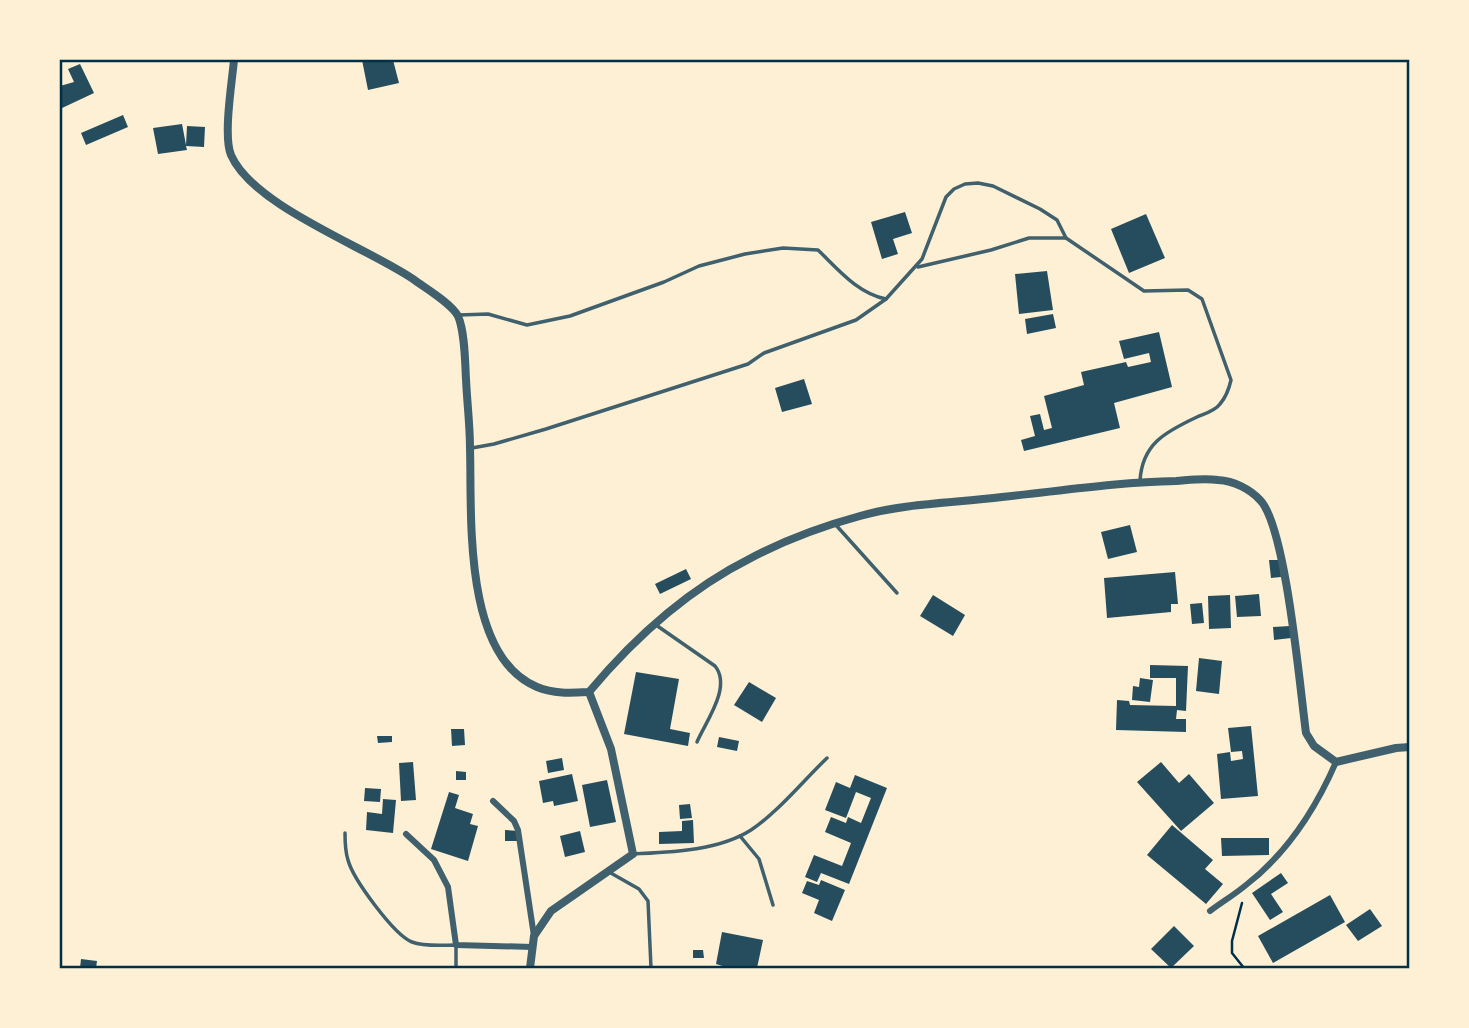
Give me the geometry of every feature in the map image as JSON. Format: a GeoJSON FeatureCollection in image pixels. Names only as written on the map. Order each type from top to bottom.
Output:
{"type":"FeatureCollection","features":[{"type":"Feature","properties":{"kind":"street"},"geometry":{"type":"LineString","coordinates":[[234,60],[228,137],[230,153],[242,172],[261,191],[406,275],[439,298],[457,316],[464,350],[470,448],[472,564],[495,648],[513,671],[535,687],[562,694],[589,692],[607,670],[654,624],[699,587],[751,558],[809,532],[861,515],[913,506],[1140,481],[1219,480],[1245,488],[1263,503],[1269,513],[1283,564],[1306,733],[1314,746],[1336,762],[1409,747]]}},
{"type":"Feature","properties":{"kind":"street"},"geometry":{"type":"LineString","coordinates":[[534,936],[551,911],[633,854],[611,749],[589,692]]}},
{"type":"Feature","properties":{"kind":"street"},"geometry":{"type":"LineString","coordinates":[[1210,911],[1247,885],[1281,852],[1322,793],[1336,762]]}},
{"type":"Feature","properties":{"kind":"street"},"geometry":{"type":"LineString","coordinates":[[493,801],[518,830],[534,936],[530,968]]}},
{"type":"Feature","properties":{"kind":"street"},"geometry":{"type":"LineString","coordinates":[[407,834],[434,860],[448,887],[456,946],[532,947]]}},
{"type":"Feature","properties":{"kind":"lane"},"geometry":{"type":"LineString","coordinates":[[470,448],[546,429],[748,364],[764,353],[856,320],[886,299],[916,267],[926,251],[946,197],[965,184],[993,187],[1040,209],[1057,220],[1066,238],[1144,292],[1188,290],[1202,299],[1231,380],[1228,391],[1219,407],[1190,420],[1152,443],[1141,465],[1140,481]]}},
{"type":"Feature","properties":{"kind":"lane"},"geometry":{"type":"LineString","coordinates":[[916,267],[991,250],[1029,238],[1066,238]]}},
{"type":"Feature","properties":{"kind":"lane"},"geometry":{"type":"LineString","coordinates":[[457,316],[488,314],[527,325],[570,316],[626,297],[699,266],[783,248],[818,250],[855,285],[870,295],[886,299]]}},
{"type":"Feature","properties":{"kind":"lane"},"geometry":{"type":"LineString","coordinates":[[835,524],[897,593]]}},
{"type":"Feature","properties":{"kind":"lane"},"geometry":{"type":"LineString","coordinates":[[654,624],[715,666],[721,673],[720,691],[697,742]]}},
{"type":"Feature","properties":{"kind":"lane"},"geometry":{"type":"LineString","coordinates":[[633,854],[685,850],[740,836],[761,822],[827,758]]}},
{"type":"Feature","properties":{"kind":"lane"},"geometry":{"type":"LineString","coordinates":[[345,833],[346,851],[352,870],[400,935],[419,944],[456,946],[456,968]]}},
{"type":"Feature","properties":{"kind":"lane"},"geometry":{"type":"LineString","coordinates":[[740,836],[759,859],[773,905]]}},
{"type":"Feature","properties":{"kind":"lane"},"geometry":{"type":"LineString","coordinates":[[607,872],[639,889],[648,901],[651,968]]}},
{"type":"Feature","properties":{"kind":"path"},"geometry":{"type":"LineString","coordinates":[[1244,968],[1232,953],[1232,941],[1247,885]]}},
{"type":"Feature","properties":{"kind":"building"},"geometry":{"type":"Polygon","coordinates":[[[362,60],[393,60],[399,83],[368,90],[362,60]]]}},
{"type":"Feature","properties":{"kind":"building"},"geometry":{"type":"Polygon","coordinates":[[[80,64],[94,93],[60,109],[60,86],[74,82],[68,69],[80,64]]]}},
{"type":"Feature","properties":{"kind":"building"},"geometry":{"type":"Polygon","coordinates":[[[123,115],[128,127],[86,145],[81,133],[123,115]]]}},
{"type":"Feature","properties":{"kind":"building"},"geometry":{"type":"Polygon","coordinates":[[[182,124],[186,145],[187,126],[205,127],[204,147],[186,146],[187,150],[158,154],[153,128],[182,124]]]}},
{"type":"Feature","properties":{"kind":"building"},"geometry":{"type":"Polygon","coordinates":[[[905,212],[912,233],[893,239],[898,254],[882,259],[871,222],[905,212]]]}},
{"type":"Feature","properties":{"kind":"building"},"geometry":{"type":"Polygon","coordinates":[[[1146,214],[1165,258],[1129,273],[1111,229],[1146,214]]]}},
{"type":"Feature","properties":{"kind":"building"},"geometry":{"type":"Polygon","coordinates":[[[1047,271],[1053,310],[1019,314],[1015,274],[1047,271]]]}},
{"type":"Feature","properties":{"kind":"building"},"geometry":{"type":"Polygon","coordinates":[[[1053,314],[1056,328],[1027,334],[1025,319],[1053,314]]]}},
{"type":"Feature","properties":{"kind":"building"},"geometry":{"type":"Polygon","coordinates":[[[1159,332],[1172,387],[1114,403],[1120,428],[1024,451],[1021,440],[1035,436],[1030,416],[1040,414],[1044,430],[1052,428],[1044,396],[1084,385],[1081,372],[1126,362],[1128,367],[1151,362],[1149,353],[1124,359],[1119,341],[1159,332]]]}},
{"type":"Feature","properties":{"kind":"building"},"geometry":{"type":"Polygon","coordinates":[[[804,379],[812,404],[782,412],[775,388],[804,379]]]}},
{"type":"Feature","properties":{"kind":"building"},"geometry":{"type":"Polygon","coordinates":[[[1130,525],[1137,552],[1108,559],[1101,532],[1130,525]]]}},
{"type":"Feature","properties":{"kind":"building"},"geometry":{"type":"Polygon","coordinates":[[[1269,560],[1280,560],[1281,577],[1271,578],[1269,560]]]}},
{"type":"Feature","properties":{"kind":"building"},"geometry":{"type":"Polygon","coordinates":[[[686,569],[691,579],[660,594],[655,584],[686,569]]]}},
{"type":"Feature","properties":{"kind":"building"},"geometry":{"type":"Polygon","coordinates":[[[1175,572],[1178,604],[1171,604],[1171,612],[1107,618],[1104,578],[1175,572]]]}},
{"type":"Feature","properties":{"kind":"building"},"geometry":{"type":"Polygon","coordinates":[[[1259,594],[1261,616],[1237,617],[1235,596],[1259,594]]]}},
{"type":"Feature","properties":{"kind":"building"},"geometry":{"type":"Polygon","coordinates":[[[933,595],[965,615],[953,636],[920,616],[933,595]]]}},
{"type":"Feature","properties":{"kind":"building"},"geometry":{"type":"Polygon","coordinates":[[[1230,595],[1231,628],[1209,629],[1208,596],[1230,595]]]}},
{"type":"Feature","properties":{"kind":"building"},"geometry":{"type":"Polygon","coordinates":[[[1202,603],[1204,623],[1192,624],[1190,604],[1202,603]]]}},
{"type":"Feature","properties":{"kind":"building"},"geometry":{"type":"Polygon","coordinates":[[[1290,626],[1291,638],[1274,640],[1273,627],[1290,626]]]}},
{"type":"Feature","properties":{"kind":"building"},"geometry":{"type":"Polygon","coordinates":[[[1199,658],[1222,661],[1219,694],[1196,691],[1199,658]]]}},
{"type":"Feature","properties":{"kind":"building"},"geometry":{"type":"Polygon","coordinates":[[[1150,665],[1188,666],[1186,711],[1177,710],[1176,719],[1186,719],[1186,732],[1116,730],[1117,700],[1129,701],[1130,705],[1176,706],[1176,678],[1150,678],[1150,665]]]}},
{"type":"Feature","properties":{"kind":"building"},"geometry":{"type":"Polygon","coordinates":[[[636,672],[679,679],[670,729],[690,733],[688,746],[624,734],[636,672]]]}},
{"type":"Feature","properties":{"kind":"building"},"geometry":{"type":"Polygon","coordinates":[[[1140,678],[1153,680],[1150,702],[1132,700],[1133,686],[1139,687],[1140,678]]]}},
{"type":"Feature","properties":{"kind":"building"},"geometry":{"type":"Polygon","coordinates":[[[749,682],[776,698],[762,722],[734,705],[749,682]]]}},
{"type":"Feature","properties":{"kind":"building"},"geometry":{"type":"Polygon","coordinates":[[[1251,726],[1258,796],[1221,799],[1217,754],[1230,752],[1231,761],[1243,759],[1242,751],[1231,752],[1228,728],[1251,726]]]}},
{"type":"Feature","properties":{"kind":"building"},"geometry":{"type":"Polygon","coordinates":[[[451,729],[464,729],[465,745],[452,746],[451,729]]]}},
{"type":"Feature","properties":{"kind":"building"},"geometry":{"type":"Polygon","coordinates":[[[377,736],[392,736],[392,742],[378,743],[377,736]]]}},
{"type":"Feature","properties":{"kind":"building"},"geometry":{"type":"Polygon","coordinates":[[[719,737],[739,741],[737,751],[717,747],[719,737]]]}},
{"type":"Feature","properties":{"kind":"building"},"geometry":{"type":"Polygon","coordinates":[[[562,758],[564,770],[548,773],[546,761],[562,758]]]}},
{"type":"Feature","properties":{"kind":"building"},"geometry":{"type":"Polygon","coordinates":[[[413,762],[416,800],[401,801],[399,763],[413,762]]]}},
{"type":"Feature","properties":{"kind":"building"},"geometry":{"type":"Polygon","coordinates":[[[1161,762],[1179,783],[1189,774],[1214,803],[1181,831],[1137,782],[1161,762]]]}},
{"type":"Feature","properties":{"kind":"building"},"geometry":{"type":"Polygon","coordinates":[[[456,771],[466,772],[466,780],[456,780],[456,771]]]}},
{"type":"Feature","properties":{"kind":"building"},"geometry":{"type":"Polygon","coordinates":[[[572,774],[578,801],[554,806],[553,801],[543,803],[539,781],[572,774]]]}},
{"type":"Feature","properties":{"kind":"building"},"geometry":{"type":"Polygon","coordinates":[[[855,775],[887,788],[849,884],[821,873],[817,882],[805,877],[814,855],[842,866],[851,843],[825,832],[831,817],[846,823],[848,817],[861,823],[871,798],[856,792],[846,818],[825,810],[836,782],[850,788],[855,775]]]}},
{"type":"Feature","properties":{"kind":"building"},"geometry":{"type":"Polygon","coordinates":[[[607,780],[616,822],[590,827],[582,785],[607,780]]]}},
{"type":"Feature","properties":{"kind":"building"},"geometry":{"type":"Polygon","coordinates":[[[365,788],[381,789],[380,802],[364,801],[365,788]]]}},
{"type":"Feature","properties":{"kind":"building"},"geometry":{"type":"Polygon","coordinates":[[[449,792],[459,795],[455,808],[473,814],[470,824],[478,826],[468,861],[431,849],[449,792]]]}},
{"type":"Feature","properties":{"kind":"building"},"geometry":{"type":"Polygon","coordinates":[[[383,799],[396,800],[393,833],[366,830],[367,812],[382,814],[383,799]]]}},
{"type":"Feature","properties":{"kind":"building"},"geometry":{"type":"Polygon","coordinates":[[[690,804],[692,818],[680,819],[679,805],[690,804]]]}},
{"type":"Feature","properties":{"kind":"building"},"geometry":{"type":"Polygon","coordinates":[[[693,820],[694,843],[659,844],[659,832],[682,831],[682,821],[693,820]]]}},
{"type":"Feature","properties":{"kind":"building"},"geometry":{"type":"Polygon","coordinates":[[[1172,825],[1213,860],[1205,869],[1223,884],[1206,904],[1147,855],[1172,825]]]}},
{"type":"Feature","properties":{"kind":"building"},"geometry":{"type":"Polygon","coordinates":[[[505,830],[519,831],[519,841],[505,841],[505,830]]]}},
{"type":"Feature","properties":{"kind":"building"},"geometry":{"type":"Polygon","coordinates":[[[580,831],[585,852],[565,857],[560,836],[580,831]]]}},
{"type":"Feature","properties":{"kind":"building"},"geometry":{"type":"Polygon","coordinates":[[[1221,838],[1269,838],[1269,855],[1222,856],[1221,838]]]}},
{"type":"Feature","properties":{"kind":"building"},"geometry":{"type":"Polygon","coordinates":[[[1281,873],[1288,883],[1271,894],[1283,912],[1270,920],[1252,893],[1281,873]]]}},
{"type":"Feature","properties":{"kind":"building"},"geometry":{"type":"Polygon","coordinates":[[[821,880],[845,890],[832,921],[814,913],[819,900],[802,893],[807,881],[819,885],[821,880]]]}},
{"type":"Feature","properties":{"kind":"building"},"geometry":{"type":"Polygon","coordinates":[[[1330,895],[1345,922],[1273,963],[1258,936],[1330,895]]]}},
{"type":"Feature","properties":{"kind":"building"},"geometry":{"type":"Polygon","coordinates":[[[1370,909],[1382,926],[1358,941],[1346,925],[1370,909]]]}},
{"type":"Feature","properties":{"kind":"building"},"geometry":{"type":"Polygon","coordinates":[[[1174,926],[1194,946],[1171,968],[1151,949],[1174,926]]]}},
{"type":"Feature","properties":{"kind":"building"},"geometry":{"type":"Polygon","coordinates":[[[722,932],[763,940],[757,968],[729,968],[716,964],[722,932]]]}},
{"type":"Feature","properties":{"kind":"building"},"geometry":{"type":"Polygon","coordinates":[[[693,950],[703,950],[704,958],[693,958],[693,950]]]}},
{"type":"Feature","properties":{"kind":"building"},"geometry":{"type":"Polygon","coordinates":[[[81,959],[97,961],[96,968],[80,968],[81,959]]]}}]}
